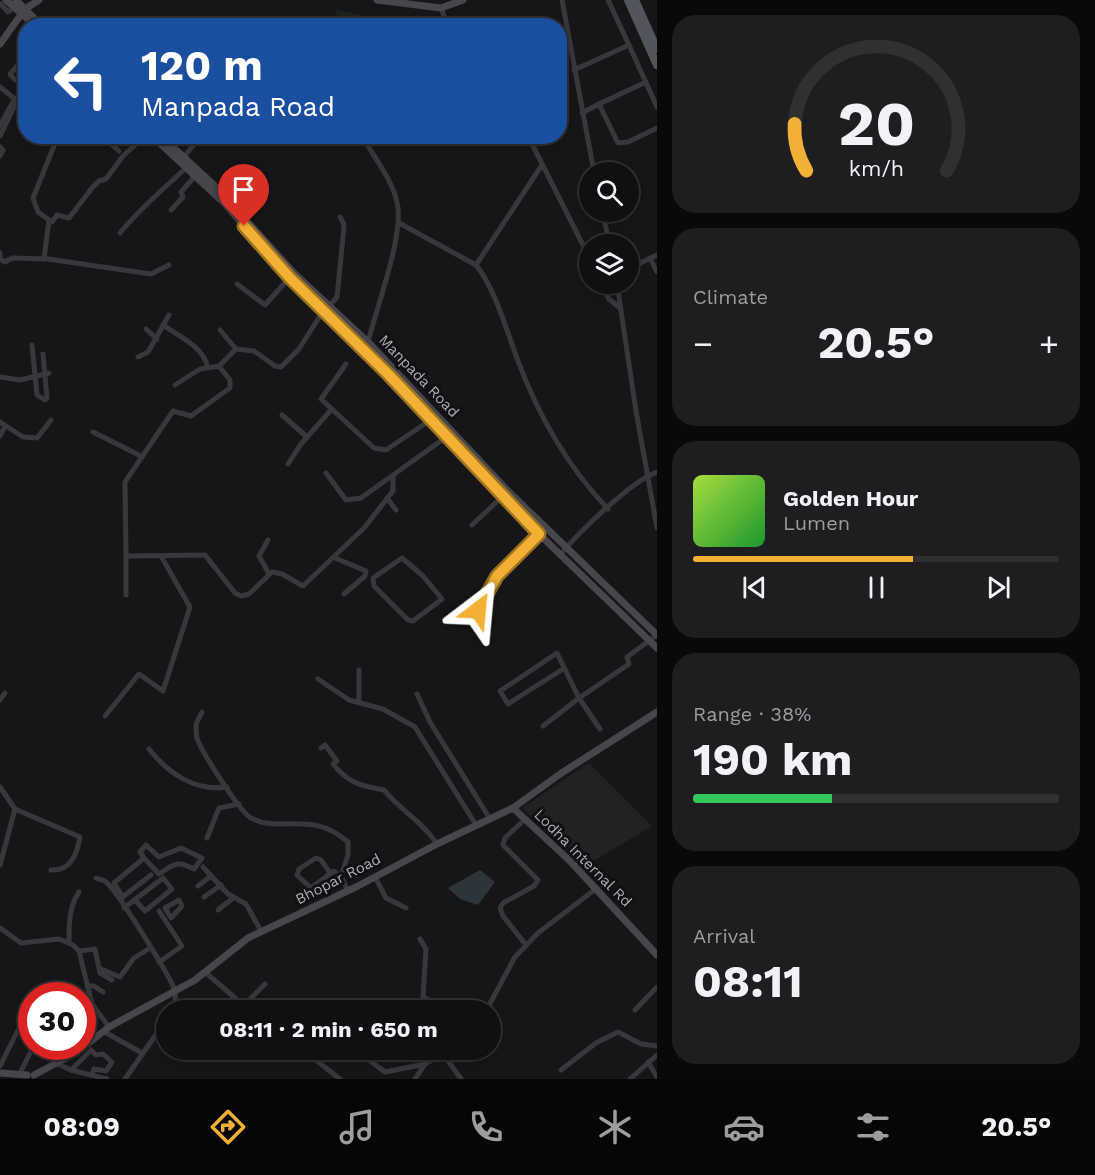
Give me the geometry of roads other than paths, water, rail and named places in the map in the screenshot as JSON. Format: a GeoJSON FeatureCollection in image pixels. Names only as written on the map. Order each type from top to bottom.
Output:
{"type":"FeatureCollection","features":[{"type":"Feature","properties":{"kind":"main road"},"geometry":{"type":"LineString","coordinates":[[628,0],[657,64]]}},
{"type":"Feature","properties":{"kind":"main road"},"geometry":{"type":"LineString","coordinates":[[635,0],[657,49]]}},
{"type":"Feature","properties":{"kind":"street"},"geometry":{"type":"LineString","coordinates":[[12,5],[39,0]]}},
{"type":"Feature","properties":{"kind":"street"},"geometry":{"type":"LineString","coordinates":[[377,0],[428,4],[441,8],[463,0]]}},
{"type":"Feature","properties":{"kind":"street"},"geometry":{"type":"LineString","coordinates":[[562,0],[565,18]]}},
{"type":"Feature","properties":{"kind":"street"},"geometry":{"type":"LineString","coordinates":[[608,0],[657,107]]}},
{"type":"Feature","properties":{"kind":"street"},"geometry":{"type":"LineString","coordinates":[[12,5],[26,18]]}},
{"type":"Feature","properties":{"kind":"street"},"geometry":{"type":"LineString","coordinates":[[12,5],[31,18]]}},
{"type":"Feature","properties":{"kind":"street"},"geometry":{"type":"LineString","coordinates":[[0,44],[12,5]]}},
{"type":"Feature","properties":{"kind":"street"},"geometry":{"type":"LineString","coordinates":[[441,8],[445,18]]}},
{"type":"Feature","properties":{"kind":"street"},"geometry":{"type":"LineString","coordinates":[[567,28],[592,162]]}},
{"type":"Feature","properties":{"kind":"street"},"geometry":{"type":"LineString","coordinates":[[574,70],[629,45]]}},
{"type":"Feature","properties":{"kind":"street"},"geometry":{"type":"LineString","coordinates":[[18,65],[10,74],[15,80],[18,79]]}},
{"type":"Feature","properties":{"kind":"street"},"geometry":{"type":"LineString","coordinates":[[582,113],[646,82]]}},
{"type":"Feature","properties":{"kind":"street"},"geometry":{"type":"LineString","coordinates":[[0,96],[2,88],[15,98],[16,105],[0,136]]}},
{"type":"Feature","properties":{"kind":"street"},"geometry":{"type":"LineString","coordinates":[[0,126],[15,98]]}},
{"type":"Feature","properties":{"kind":"street"},"geometry":{"type":"LineString","coordinates":[[599,104],[618,143],[628,142],[657,128]]}},
{"type":"Feature","properties":{"kind":"street"},"geometry":{"type":"LineString","coordinates":[[55,144],[33,198],[38,212],[52,222],[57,215],[69,218],[92,188],[106,179],[123,156],[136,144]]}},
{"type":"Feature","properties":{"kind":"street"},"geometry":{"type":"LineString","coordinates":[[111,144],[119,151]]}},
{"type":"Feature","properties":{"kind":"street","name":"Manpada Road"},"geometry":{"type":"LineString","coordinates":[[162,144],[189,165],[226,201],[292,275],[365,345],[450,435],[539,534],[657,648]]}},
{"type":"Feature","properties":{"kind":"street","name":"Manpada Road"},"geometry":{"type":"LineString","coordinates":[[168,144],[182,159]]}},
{"type":"Feature","properties":{"kind":"street"},"geometry":{"type":"LineString","coordinates":[[182,159],[194,144]]}},
{"type":"Feature","properties":{"kind":"street"},"geometry":{"type":"LineString","coordinates":[[365,345],[399,223],[397,202],[392,189],[367,144]]}},
{"type":"Feature","properties":{"kind":"street"},"geometry":{"type":"LineString","coordinates":[[532,144],[579,237]]}},
{"type":"Feature","properties":{"kind":"street"},"geometry":{"type":"LineString","coordinates":[[0,147],[3,150],[0,156]]}},
{"type":"Feature","properties":{"kind":"street"},"geometry":{"type":"LineString","coordinates":[[120,233],[140,208],[150,203],[189,165]]}},
{"type":"Feature","properties":{"kind":"street"},"geometry":{"type":"LineString","coordinates":[[476,265],[542,165]]}},
{"type":"Feature","properties":{"kind":"street"},"geometry":{"type":"LineString","coordinates":[[171,210],[183,197],[181,192],[198,174]]}},
{"type":"Feature","properties":{"kind":"street"},"geometry":{"type":"LineString","coordinates":[[220,330],[236,349],[254,351],[275,366],[281,367],[299,349],[338,293],[344,237],[344,224],[340,217]]}},
{"type":"Feature","properties":{"kind":"street"},"geometry":{"type":"LineString","coordinates":[[44,259],[49,220]]}},
{"type":"Feature","properties":{"kind":"street"},"geometry":{"type":"LineString","coordinates":[[399,223],[476,265],[502,316],[532,395],[554,439],[583,483],[608,509]]}},
{"type":"Feature","properties":{"kind":"street"},"geometry":{"type":"LineString","coordinates":[[0,253],[0,259],[5,262],[12,258],[38,261],[44,259],[151,274],[169,265]]}},
{"type":"Feature","properties":{"kind":"street"},"geometry":{"type":"LineString","coordinates":[[639,264],[657,255]]}},
{"type":"Feature","properties":{"kind":"street"},"geometry":{"type":"LineString","coordinates":[[650,258],[657,272]]}},
{"type":"Feature","properties":{"kind":"street"},"geometry":{"type":"LineString","coordinates":[[237,284],[265,305],[292,275]]}},
{"type":"Feature","properties":{"kind":"street"},"geometry":{"type":"LineString","coordinates":[[606,294],[620,308]]}},
{"type":"Feature","properties":{"kind":"street"},"geometry":{"type":"LineString","coordinates":[[618,294],[657,528]]}},
{"type":"Feature","properties":{"kind":"street"},"geometry":{"type":"LineString","coordinates":[[138,357],[148,352],[158,339],[169,315]]}},
{"type":"Feature","properties":{"kind":"street"},"geometry":{"type":"LineString","coordinates":[[163,325],[196,347],[206,357],[208,368]]}},
{"type":"Feature","properties":{"kind":"street"},"geometry":{"type":"LineString","coordinates":[[146,329],[158,339]]}},
{"type":"Feature","properties":{"kind":"street"},"geometry":{"type":"LineString","coordinates":[[32,345],[37,395],[46,399],[47,374],[43,354]]}},
{"type":"Feature","properties":{"kind":"street"},"geometry":{"type":"LineString","coordinates":[[175,385],[200,369],[219,366],[236,349]]}},
{"type":"Feature","properties":{"kind":"street"},"geometry":{"type":"LineString","coordinates":[[346,364],[321,398],[374,448],[381,451],[434,418]]}},
{"type":"Feature","properties":{"kind":"street"},"geometry":{"type":"LineString","coordinates":[[126,595],[123,490],[125,482],[173,411],[191,416],[230,388],[230,380],[219,366]]}},
{"type":"Feature","properties":{"kind":"street"},"geometry":{"type":"LineString","coordinates":[[0,377],[35,378],[47,374]]}},
{"type":"Feature","properties":{"kind":"street"},"geometry":{"type":"LineString","coordinates":[[288,464],[332,410]]}},
{"type":"Feature","properties":{"kind":"street"},"geometry":{"type":"LineString","coordinates":[[282,415],[308,437]]}},
{"type":"Feature","properties":{"kind":"street"},"geometry":{"type":"LineString","coordinates":[[0,436],[3,424],[23,437],[37,438],[51,420]]}},
{"type":"Feature","properties":{"kind":"street"},"geometry":{"type":"LineString","coordinates":[[93,432],[141,456]]}},
{"type":"Feature","properties":{"kind":"street"},"geometry":{"type":"LineString","coordinates":[[326,473],[346,500],[361,498],[450,435]]}},
{"type":"Feature","properties":{"kind":"street"},"geometry":{"type":"LineString","coordinates":[[560,555],[608,509],[648,475],[657,472]]}},
{"type":"Feature","properties":{"kind":"street"},"geometry":{"type":"LineString","coordinates":[[126,556],[205,555],[233,590],[241,596],[249,594],[269,574],[282,574],[303,586],[364,528],[393,491],[393,476]]}},
{"type":"Feature","properties":{"kind":"street"},"geometry":{"type":"LineString","coordinates":[[472,525],[505,494]]}},
{"type":"Feature","properties":{"kind":"street","name":"Manpada Road"},"geometry":{"type":"LineString","coordinates":[[505,494],[545,528],[657,635]]}},
{"type":"Feature","properties":{"kind":"street"},"geometry":{"type":"LineString","coordinates":[[387,498],[396,510]]}},
{"type":"Feature","properties":{"kind":"street"},"geometry":{"type":"LineString","coordinates":[[489,634],[480,617],[480,603],[497,576],[545,528]]}},
{"type":"Feature","properties":{"kind":"street"},"geometry":{"type":"LineString","coordinates":[[268,540],[259,556],[269,574]]}},
{"type":"Feature","properties":{"kind":"street"},"geometry":{"type":"LineString","coordinates":[[105,716],[139,674],[163,691],[173,666],[190,607],[161,556]]}},
{"type":"Feature","properties":{"kind":"street"},"geometry":{"type":"LineString","coordinates":[[335,558],[366,570],[365,576],[344,594]]}},
{"type":"Feature","properties":{"kind":"street"},"geometry":{"type":"LineString","coordinates":[[402,558],[423,576],[442,599],[413,621],[408,620],[374,586],[373,578],[402,558]]}},
{"type":"Feature","properties":{"kind":"street"},"geometry":{"type":"LineString","coordinates":[[543,726],[629,664],[627,657],[657,635]]}},
{"type":"Feature","properties":{"kind":"street"},"geometry":{"type":"LineString","coordinates":[[563,669],[508,704],[500,691],[557,653],[579,698],[600,729]]}},
{"type":"Feature","properties":{"kind":"street"},"geometry":{"type":"LineString","coordinates":[[359,670],[359,702]]}},
{"type":"Feature","properties":{"kind":"street"},"geometry":{"type":"LineString","coordinates":[[318,680],[349,700],[383,709],[416,727],[476,825]]}},
{"type":"Feature","properties":{"kind":"street"},"geometry":{"type":"LineString","coordinates":[[0,700],[5,693]]}},
{"type":"Feature","properties":{"kind":"street"},"geometry":{"type":"LineString","coordinates":[[417,694],[430,722],[482,801],[490,819]]}},
{"type":"Feature","properties":{"kind":"street"},"geometry":{"type":"LineString","coordinates":[[202,712],[196,724],[197,736],[239,804],[251,818],[269,822],[306,822],[336,831],[348,842],[348,855],[341,876]]}},
{"type":"Feature","properties":{"kind":"street","name":"Bhopar Road"},"geometry":{"type":"LineString","coordinates":[[96,1034],[205,972],[241,943],[261,931],[348,891],[436,844],[513,808],[560,774],[657,712]]}},
{"type":"Feature","properties":{"kind":"street"},"geometry":{"type":"LineString","coordinates":[[321,748],[325,745],[337,761],[333,764],[343,777],[359,786],[384,790],[400,809],[428,830],[436,844]]}},
{"type":"Feature","properties":{"kind":"street"},"geometry":{"type":"LineString","coordinates":[[149,749],[163,766],[190,783],[213,789],[227,787]]}},
{"type":"Feature","properties":{"kind":"street"},"geometry":{"type":"LineString","coordinates":[[0,788],[15,808],[80,837],[75,856],[68,865],[60,870],[51,870]]}},
{"type":"Feature","properties":{"kind":"street"},"geometry":{"type":"LineString","coordinates":[[207,838],[219,808],[239,804]]}},
{"type":"Feature","properties":{"kind":"street"},"geometry":{"type":"LineString","coordinates":[[0,865],[15,808]]}},
{"type":"Feature","properties":{"kind":"street","name":"Lodha Internal Rd"},"geometry":{"type":"LineString","coordinates":[[513,808],[597,888],[657,955]]}},
{"type":"Feature","properties":{"kind":"street"},"geometry":{"type":"LineString","coordinates":[[525,819],[506,838],[503,845],[538,880],[534,886],[503,903],[500,908],[503,916],[526,945]]}},
{"type":"Feature","properties":{"kind":"street"},"geometry":{"type":"LineString","coordinates":[[147,845],[159,857],[181,848],[202,858],[194,869],[186,864],[177,864],[159,874],[144,858],[140,852],[147,845]]}},
{"type":"Feature","properties":{"kind":"street"},"geometry":{"type":"LineString","coordinates":[[144,858],[114,882],[124,908],[174,989],[176,1000]]}},
{"type":"Feature","properties":{"kind":"street"},"geometry":{"type":"LineString","coordinates":[[330,873],[321,860],[316,858],[299,869],[297,875],[311,888],[336,871],[348,891]]}},
{"type":"Feature","properties":{"kind":"street"},"geometry":{"type":"LineString","coordinates":[[202,867],[233,898],[250,908],[261,931]]}},
{"type":"Feature","properties":{"kind":"street"},"geometry":{"type":"LineString","coordinates":[[121,898],[151,875]]}},
{"type":"Feature","properties":{"kind":"street"},"geometry":{"type":"LineString","coordinates":[[198,886],[212,876]]}},
{"type":"Feature","properties":{"kind":"street"},"geometry":{"type":"LineString","coordinates":[[375,877],[386,898],[406,908]]}},
{"type":"Feature","properties":{"kind":"street"},"geometry":{"type":"LineString","coordinates":[[96,878],[104,880],[121,898]]}},
{"type":"Feature","properties":{"kind":"street"},"geometry":{"type":"LineString","coordinates":[[124,908],[164,878],[173,890],[145,910],[135,900]]}},
{"type":"Feature","properties":{"kind":"street"},"geometry":{"type":"LineString","coordinates":[[204,897],[220,885]]}},
{"type":"Feature","properties":{"kind":"street"},"geometry":{"type":"LineString","coordinates":[[492,1000],[515,957],[526,945],[597,888]]}},
{"type":"Feature","properties":{"kind":"street"},"geometry":{"type":"LineString","coordinates":[[69,943],[73,902],[79,892]]}},
{"type":"Feature","properties":{"kind":"street"},"geometry":{"type":"LineString","coordinates":[[218,910],[233,898]]}},
{"type":"Feature","properties":{"kind":"street"},"geometry":{"type":"LineString","coordinates":[[159,911],[165,916],[182,946],[159,962]]}},
{"type":"Feature","properties":{"kind":"street"},"geometry":{"type":"LineString","coordinates":[[0,928],[21,943],[53,939],[69,943],[79,951],[86,982]]}},
{"type":"Feature","properties":{"kind":"street"},"geometry":{"type":"LineString","coordinates":[[420,939],[426,949],[423,997],[428,1000]]}},
{"type":"Feature","properties":{"kind":"street"},"geometry":{"type":"LineString","coordinates":[[101,969],[120,977],[134,958],[150,948]]}},
{"type":"Feature","properties":{"kind":"street"},"geometry":{"type":"LineString","coordinates":[[79,951],[95,949],[100,973],[112,980]]}},
{"type":"Feature","properties":{"kind":"street"},"geometry":{"type":"LineString","coordinates":[[205,972],[238,1000]]}},
{"type":"Feature","properties":{"kind":"street"},"geometry":{"type":"LineString","coordinates":[[96,989],[100,990],[105,977]]}},
{"type":"Feature","properties":{"kind":"street"},"geometry":{"type":"LineString","coordinates":[[249,1000],[265,984]]}},
{"type":"Feature","properties":{"kind":"street"},"geometry":{"type":"LineString","coordinates":[[634,1010],[657,987]]}},
{"type":"Feature","properties":{"kind":"street"},"geometry":{"type":"LineString","coordinates":[[96,1012],[106,1029],[142,1053]]}},
{"type":"Feature","properties":{"kind":"street"},"geometry":{"type":"LineString","coordinates":[[0,1066],[18,1030]]}},
{"type":"Feature","properties":{"kind":"street"},"geometry":{"type":"LineString","coordinates":[[561,1070],[596,1042],[618,1032],[641,1044],[657,1046]]}},
{"type":"Feature","properties":{"kind":"street"},"geometry":{"type":"LineString","coordinates":[[125,1079],[156,1036]]}},
{"type":"Feature","properties":{"kind":"street"},"geometry":{"type":"LineString","coordinates":[[71,1070],[91,1050],[96,1055],[103,1054],[112,1062],[106,1071],[94,1069],[92,1075]]}},
{"type":"Feature","properties":{"kind":"street"},"geometry":{"type":"LineString","coordinates":[[630,1079],[657,1055]]}},
{"type":"Feature","properties":{"kind":"street"},"geometry":{"type":"LineString","coordinates":[[0,1073],[24,1076],[29,1060]]}},
{"type":"Feature","properties":{"kind":"street","name":"Bhopar Road"},"geometry":{"type":"LineString","coordinates":[[24,1076],[65,1060]]}},
{"type":"Feature","properties":{"kind":"street"},"geometry":{"type":"LineString","coordinates":[[317,1060],[340,1079]]}},
{"type":"Feature","properties":{"kind":"street"},"geometry":{"type":"LineString","coordinates":[[369,1060],[385,1072],[425,1064],[432,1060]]}},
{"type":"Feature","properties":{"kind":"street"},"geometry":{"type":"LineString","coordinates":[[447,1060],[461,1079]]}},
{"type":"Feature","properties":{"kind":"street"},"geometry":{"type":"LineString","coordinates":[[648,1062],[657,1077]]}},
{"type":"Feature","properties":{"kind":"street"},"geometry":{"type":"LineString","coordinates":[[58,1064],[71,1070],[107,1079]]}},
{"type":"Feature","properties":{"kind":"street"},"geometry":{"type":"LineString","coordinates":[[416,1079],[425,1064]]}},
{"type":"Feature","properties":{"kind":"street"},"geometry":{"type":"LineString","coordinates":[[383,1079],[385,1072]]}}]}
